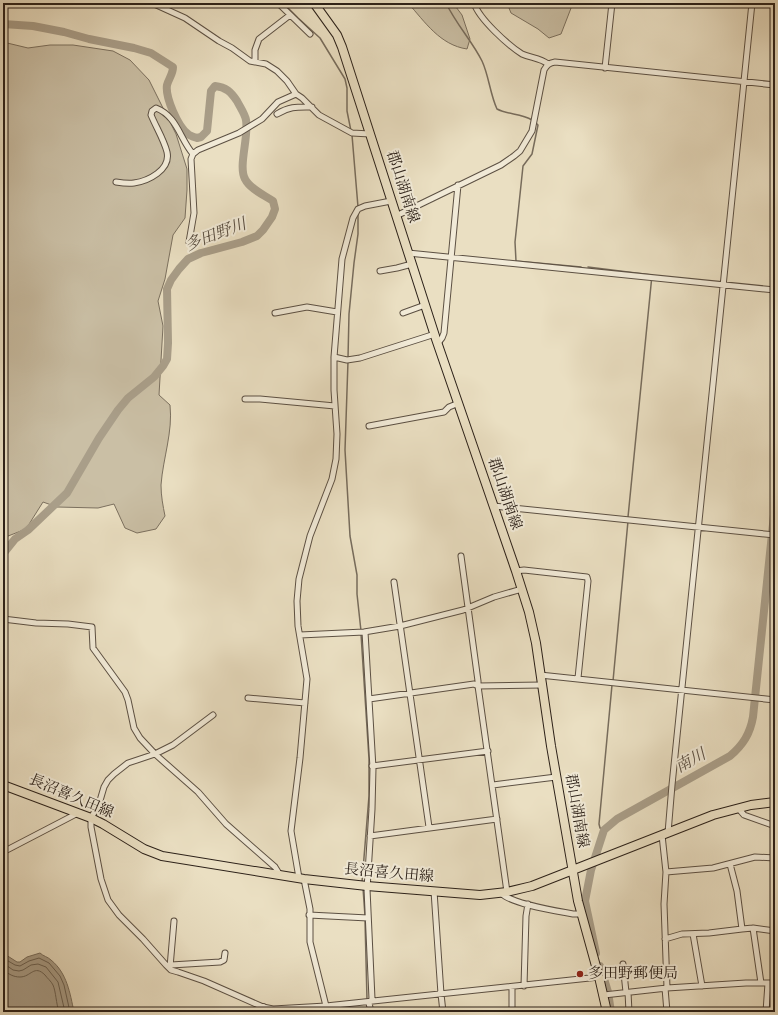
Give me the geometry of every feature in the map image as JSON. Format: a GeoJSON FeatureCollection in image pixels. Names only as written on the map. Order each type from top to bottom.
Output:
{"type":"FeatureCollection","features":[{"type":"Feature","properties":{"kind":"main road","name":"郡山湖南線"},"geometry":{"type":"LineString","coordinates":[[314,3],[328,21],[342,47],[425,305],[522,589],[533,630],[556,777],[576,870],[581,914],[604,995],[607,1012]]}},
{"type":"Feature","properties":{"kind":"main road","name":"長沼喜久田線"},"geometry":{"type":"LineString","coordinates":[[3,785],[91,818],[144,849],[162,856],[302,879],[480,895],[504,893],[538,885],[713,815],[738,808],[775,802]]}},
{"type":"Feature","properties":{"kind":"street"},"geometry":{"type":"LineString","coordinates":[[152,3],[185,18],[248,60],[266,64],[276,71],[296,94],[319,115],[352,134],[370,134]]}},
{"type":"Feature","properties":{"kind":"street"},"geometry":{"type":"LineString","coordinates":[[278,3],[310,34]]}},
{"type":"Feature","properties":{"kind":"street"},"geometry":{"type":"LineString","coordinates":[[474,3],[477,11],[495,31],[515,48],[523,54],[543,60],[548,64]]}},
{"type":"Feature","properties":{"kind":"street"},"geometry":{"type":"LineString","coordinates":[[605,68],[612,3]]}},
{"type":"Feature","properties":{"kind":"street"},"geometry":{"type":"LineString","coordinates":[[667,1012],[664,904],[666,872],[665,834],[672,793],[752,3]]}},
{"type":"Feature","properties":{"kind":"street"},"geometry":{"type":"LineString","coordinates":[[255,62],[255,50],[258,39],[290,15]]}},
{"type":"Feature","properties":{"kind":"street"},"geometry":{"type":"LineString","coordinates":[[396,216],[507,161],[523,147],[532,131],[544,70],[548,64],[555,62],[775,84]]}},
{"type":"Feature","properties":{"kind":"street"},"geometry":{"type":"LineString","coordinates":[[189,242],[194,212],[193,154],[198,150],[239,133],[262,119],[278,102],[296,94]]}},
{"type":"Feature","properties":{"kind":"street"},"geometry":{"type":"LineString","coordinates":[[277,114],[284,110],[298,106],[312,107]]}},
{"type":"Feature","properties":{"kind":"street"},"geometry":{"type":"LineString","coordinates":[[116,182],[132,183],[147,179],[158,173],[166,165],[167,153],[151,115],[152,111],[156,108],[161,110],[175,122],[185,144],[193,154]]}},
{"type":"Feature","properties":{"kind":"street"},"geometry":{"type":"LineString","coordinates":[[438,343],[444,333],[458,185]]}},
{"type":"Feature","properties":{"kind":"street"},"geometry":{"type":"LineString","coordinates":[[326,1006],[309,938],[309,906],[292,844],[291,831],[300,758],[306,673],[297,614],[298,590],[312,530],[335,470],[337,434],[334,357],[342,259],[353,218],[358,210],[391,201]]}},
{"type":"Feature","properties":{"kind":"street"},"geometry":{"type":"LineString","coordinates":[[408,253],[775,290]]}},
{"type":"Feature","properties":{"kind":"street"},"geometry":{"type":"LineString","coordinates":[[380,271],[412,264]]}},
{"type":"Feature","properties":{"kind":"street"},"geometry":{"type":"LineString","coordinates":[[403,313],[425,305]]}},
{"type":"Feature","properties":{"kind":"street"},"geometry":{"type":"LineString","coordinates":[[276,313],[307,307],[337,312]]}},
{"type":"Feature","properties":{"kind":"street"},"geometry":{"type":"LineString","coordinates":[[334,357],[347,360],[360,358],[435,334]]}},
{"type":"Feature","properties":{"kind":"street"},"geometry":{"type":"LineString","coordinates":[[245,399],[335,406]]}},
{"type":"Feature","properties":{"kind":"street"},"geometry":{"type":"LineString","coordinates":[[369,426],[444,412],[449,407],[459,404]]}},
{"type":"Feature","properties":{"kind":"street"},"geometry":{"type":"LineString","coordinates":[[494,506],[775,535]]}},
{"type":"Feature","properties":{"kind":"street"},"geometry":{"type":"LineString","coordinates":[[462,556],[478,686],[493,785],[504,893],[507,898],[528,904],[573,914],[581,914]]}},
{"type":"Feature","properties":{"kind":"street"},"geometry":{"type":"LineString","coordinates":[[516,571],[524,570],[587,577],[588,581],[578,678]]}},
{"type":"Feature","properties":{"kind":"street"},"geometry":{"type":"LineString","coordinates":[[394,582],[429,827]]}},
{"type":"Feature","properties":{"kind":"street"},"geometry":{"type":"LineString","coordinates":[[300,635],[365,632],[400,626],[468,608],[494,597],[522,589]]}},
{"type":"Feature","properties":{"kind":"street"},"geometry":{"type":"LineString","coordinates":[[3,619],[92,627],[93,648],[125,692],[130,706],[132,721],[136,733],[155,754],[186,781],[212,807],[226,824],[270,863],[280,875]]}},
{"type":"Feature","properties":{"kind":"street"},"geometry":{"type":"LineString","coordinates":[[365,632],[372,766],[367,886],[372,998],[369,1003],[371,1012]]}},
{"type":"Feature","properties":{"kind":"street"},"geometry":{"type":"LineString","coordinates":[[540,675],[775,700]]}},
{"type":"Feature","properties":{"kind":"street"},"geometry":{"type":"LineString","coordinates":[[369,699],[474,684],[478,686],[542,685]]}},
{"type":"Feature","properties":{"kind":"street"},"geometry":{"type":"LineString","coordinates":[[248,698],[305,703]]}},
{"type":"Feature","properties":{"kind":"street"},"geometry":{"type":"LineString","coordinates":[[213,715],[172,745],[155,754],[128,763],[114,774],[104,788],[99,804],[91,818],[91,827],[101,880],[108,900],[119,915],[170,967],[178,972],[204,981],[263,1009],[326,1006],[599,977]]}},
{"type":"Feature","properties":{"kind":"street"},"geometry":{"type":"LineString","coordinates":[[372,766],[488,751]]}},
{"type":"Feature","properties":{"kind":"street"},"geometry":{"type":"LineString","coordinates":[[493,785],[556,777]]}},
{"type":"Feature","properties":{"kind":"street"},"geometry":{"type":"LineString","coordinates":[[738,808],[744,815],[775,826]]}},
{"type":"Feature","properties":{"kind":"street"},"geometry":{"type":"LineString","coordinates":[[3,852],[78,813]]}},
{"type":"Feature","properties":{"kind":"street"},"geometry":{"type":"LineString","coordinates":[[370,836],[497,819]]}},
{"type":"Feature","properties":{"kind":"street"},"geometry":{"type":"LineString","coordinates":[[666,872],[713,868],[755,857],[775,858]]}},
{"type":"Feature","properties":{"kind":"street"},"geometry":{"type":"LineString","coordinates":[[730,864],[737,891],[742,929]]}},
{"type":"Feature","properties":{"kind":"street"},"geometry":{"type":"LineString","coordinates":[[434,892],[443,1012]]}},
{"type":"Feature","properties":{"kind":"street"},"geometry":{"type":"LineString","coordinates":[[524,986],[526,916],[528,904]]}},
{"type":"Feature","properties":{"kind":"street"},"geometry":{"type":"LineString","coordinates":[[309,915],[368,918]]}},
{"type":"Feature","properties":{"kind":"street"},"geometry":{"type":"LineString","coordinates":[[170,967],[174,921]]}},
{"type":"Feature","properties":{"kind":"street"},"geometry":{"type":"LineString","coordinates":[[665,939],[677,935],[753,928],[775,931]]}},
{"type":"Feature","properties":{"kind":"street"},"geometry":{"type":"LineString","coordinates":[[753,928],[761,983]]}},
{"type":"Feature","properties":{"kind":"street"},"geometry":{"type":"LineString","coordinates":[[693,934],[702,986]]}},
{"type":"Feature","properties":{"kind":"street"},"geometry":{"type":"LineString","coordinates":[[170,967],[221,962],[225,959],[225,953]]}},
{"type":"Feature","properties":{"kind":"street"},"geometry":{"type":"LineString","coordinates":[[623,964],[630,1012]]}},
{"type":"Feature","properties":{"kind":"street"},"geometry":{"type":"LineString","coordinates":[[766,1012],[768,983]]}},
{"type":"Feature","properties":{"kind":"street"},"geometry":{"type":"LineString","coordinates":[[604,995],[666,988],[775,983]]}},
{"type":"Feature","properties":{"kind":"street"},"geometry":{"type":"LineString","coordinates":[[512,987],[512,1012]]}},
{"type":"Feature","properties":{"kind":"shaded area"},"geometry":{"type":"Polygon","coordinates":[[[408,3],[453,3],[462,15],[470,39],[467,49],[457,47],[441,38],[427,25],[408,3]]]}},
{"type":"Feature","properties":{"kind":"shaded area"},"geometry":{"type":"Polygon","coordinates":[[[507,3],[573,3],[561,34],[549,38],[538,29],[511,13],[507,3]]]}},
{"type":"Feature","properties":{"kind":"shaded area"},"geometry":{"type":"Polygon","coordinates":[[[3,42],[28,48],[50,45],[73,45],[113,51],[130,60],[149,80],[176,134],[187,169],[185,218],[173,235],[165,279],[158,301],[163,326],[159,395],[170,405],[171,415],[161,485],[165,516],[156,529],[137,533],[125,528],[114,504],[98,508],[57,507],[43,502],[26,529],[3,538],[3,42]]]}},
{"type":"Feature","properties":{"kind":"water"},"geometry":{"type":"Polygon","coordinates":[[[3,953],[17,962],[40,953],[50,959],[61,971],[64,977],[74,1012],[3,1012],[3,953]]]}},
{"type":"Feature","properties":{"kind":"waterway"},"geometry":{"type":"LineString","coordinates":[[283,3],[320,38],[345,79],[347,88],[347,111],[351,131]]}},
{"type":"Feature","properties":{"kind":"waterway"},"geometry":{"type":"LineString","coordinates":[[446,3],[482,61],[497,109],[532,120]]}},
{"type":"Feature","properties":{"kind":"waterway","name":"多田野川"},"geometry":{"type":"LineString","coordinates":[[3,24],[33,26],[64,32],[151,53],[173,67],[167,85],[170,104],[180,125],[190,135],[197,138],[201,137],[207,131],[211,91],[215,86],[228,90],[237,101],[246,120],[247,127],[243,159],[243,173],[245,179],[254,189],[273,201],[275,209],[272,217],[257,236],[242,242],[201,253],[188,259],[179,269],[171,280],[167,289],[168,343],[167,359],[163,366],[154,377],[128,398],[118,410],[99,438],[67,493],[28,530],[15,539],[3,554]]}},
{"type":"Feature","properties":{"kind":"waterway"},"geometry":{"type":"LineString","coordinates":[[535,122],[538,125],[532,154],[523,166],[515,242],[516,261],[581,267]]}},
{"type":"Feature","properties":{"kind":"waterway"},"geometry":{"type":"LineString","coordinates":[[352,135],[358,207]]}},
{"type":"Feature","properties":{"kind":"waterway"},"geometry":{"type":"LineString","coordinates":[[348,358],[349,314],[358,234],[358,212]]}},
{"type":"Feature","properties":{"kind":"waterway"},"geometry":{"type":"LineString","coordinates":[[588,267],[652,275],[628,517]]}},
{"type":"Feature","properties":{"kind":"waterway"},"geometry":{"type":"LineString","coordinates":[[348,361],[345,450],[350,536],[357,575],[357,594],[361,631]]}},
{"type":"Feature","properties":{"kind":"waterway","name":"南川"},"geometry":{"type":"LineString","coordinates":[[596,953],[585,901],[591,870],[604,830],[617,819],[730,756],[739,748],[750,729],[753,717],[775,505]]}},
{"type":"Feature","properties":{"kind":"waterway"},"geometry":{"type":"LineString","coordinates":[[613,681],[628,521]]}},
{"type":"Feature","properties":{"kind":"waterway"},"geometry":{"type":"LineString","coordinates":[[361,634],[369,759],[369,796],[362,882]]}},
{"type":"Feature","properties":{"kind":"waterway"},"geometry":{"type":"LineString","coordinates":[[604,830],[600,828],[599,824],[612,685]]}},
{"type":"Feature","properties":{"kind":"waterway"},"geometry":{"type":"LineString","coordinates":[[363,888],[365,916]]}},
{"type":"Feature","properties":{"kind":"waterway"},"geometry":{"type":"LineString","coordinates":[[365,920],[367,1000]]}},
{"type":"Feature","properties":{"kind":"waterway","name":"南川"},"geometry":{"type":"LineString","coordinates":[[600,966],[608,992],[611,1012]]}},
{"type":"Feature","properties":{"kind":"waterway"},"geometry":{"type":"LineString","coordinates":[[367,1005],[368,1012]]}},
{"type":"Feature","properties":{"kind":"place","name":"多田野郵便局"},"geometry":{"type":"Point","coordinates":[580,974]}}]}
